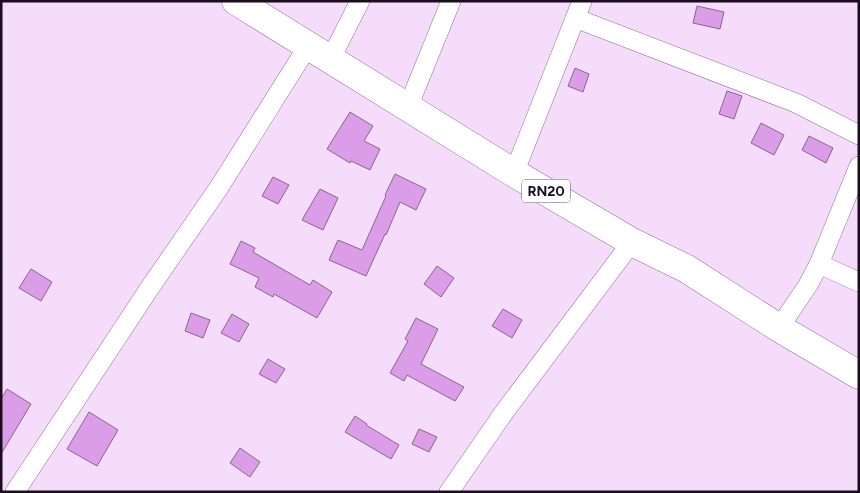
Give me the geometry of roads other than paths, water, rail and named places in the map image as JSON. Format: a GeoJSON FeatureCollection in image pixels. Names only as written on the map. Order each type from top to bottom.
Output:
{"type":"FeatureCollection","features":[{"type":"Feature","properties":{"kind":"main road","name":"RN20"},"geometry":{"type":"LineString","coordinates":[[236,1],[514,173],[632,242],[687,269],[779,328],[859,376]]}},
{"type":"Feature","properties":{"kind":"street"},"geometry":{"type":"LineString","coordinates":[[15,492],[150,286],[218,189],[360,1]]}},
{"type":"Feature","properties":{"kind":"street"},"geometry":{"type":"LineString","coordinates":[[408,107],[452,1]]}},
{"type":"Feature","properties":{"kind":"street"},"geometry":{"type":"LineString","coordinates":[[514,173],[579,10],[796,103],[859,135]]}},
{"type":"Feature","properties":{"kind":"street"},"geometry":{"type":"LineString","coordinates":[[779,328],[808,285],[819,264],[859,166]]}},
{"type":"Feature","properties":{"kind":"street"},"geometry":{"type":"LineString","coordinates":[[449,492],[505,411],[632,242]]}},
{"type":"Feature","properties":{"kind":"street"},"geometry":{"type":"LineString","coordinates":[[819,264],[859,282]]}}]}
